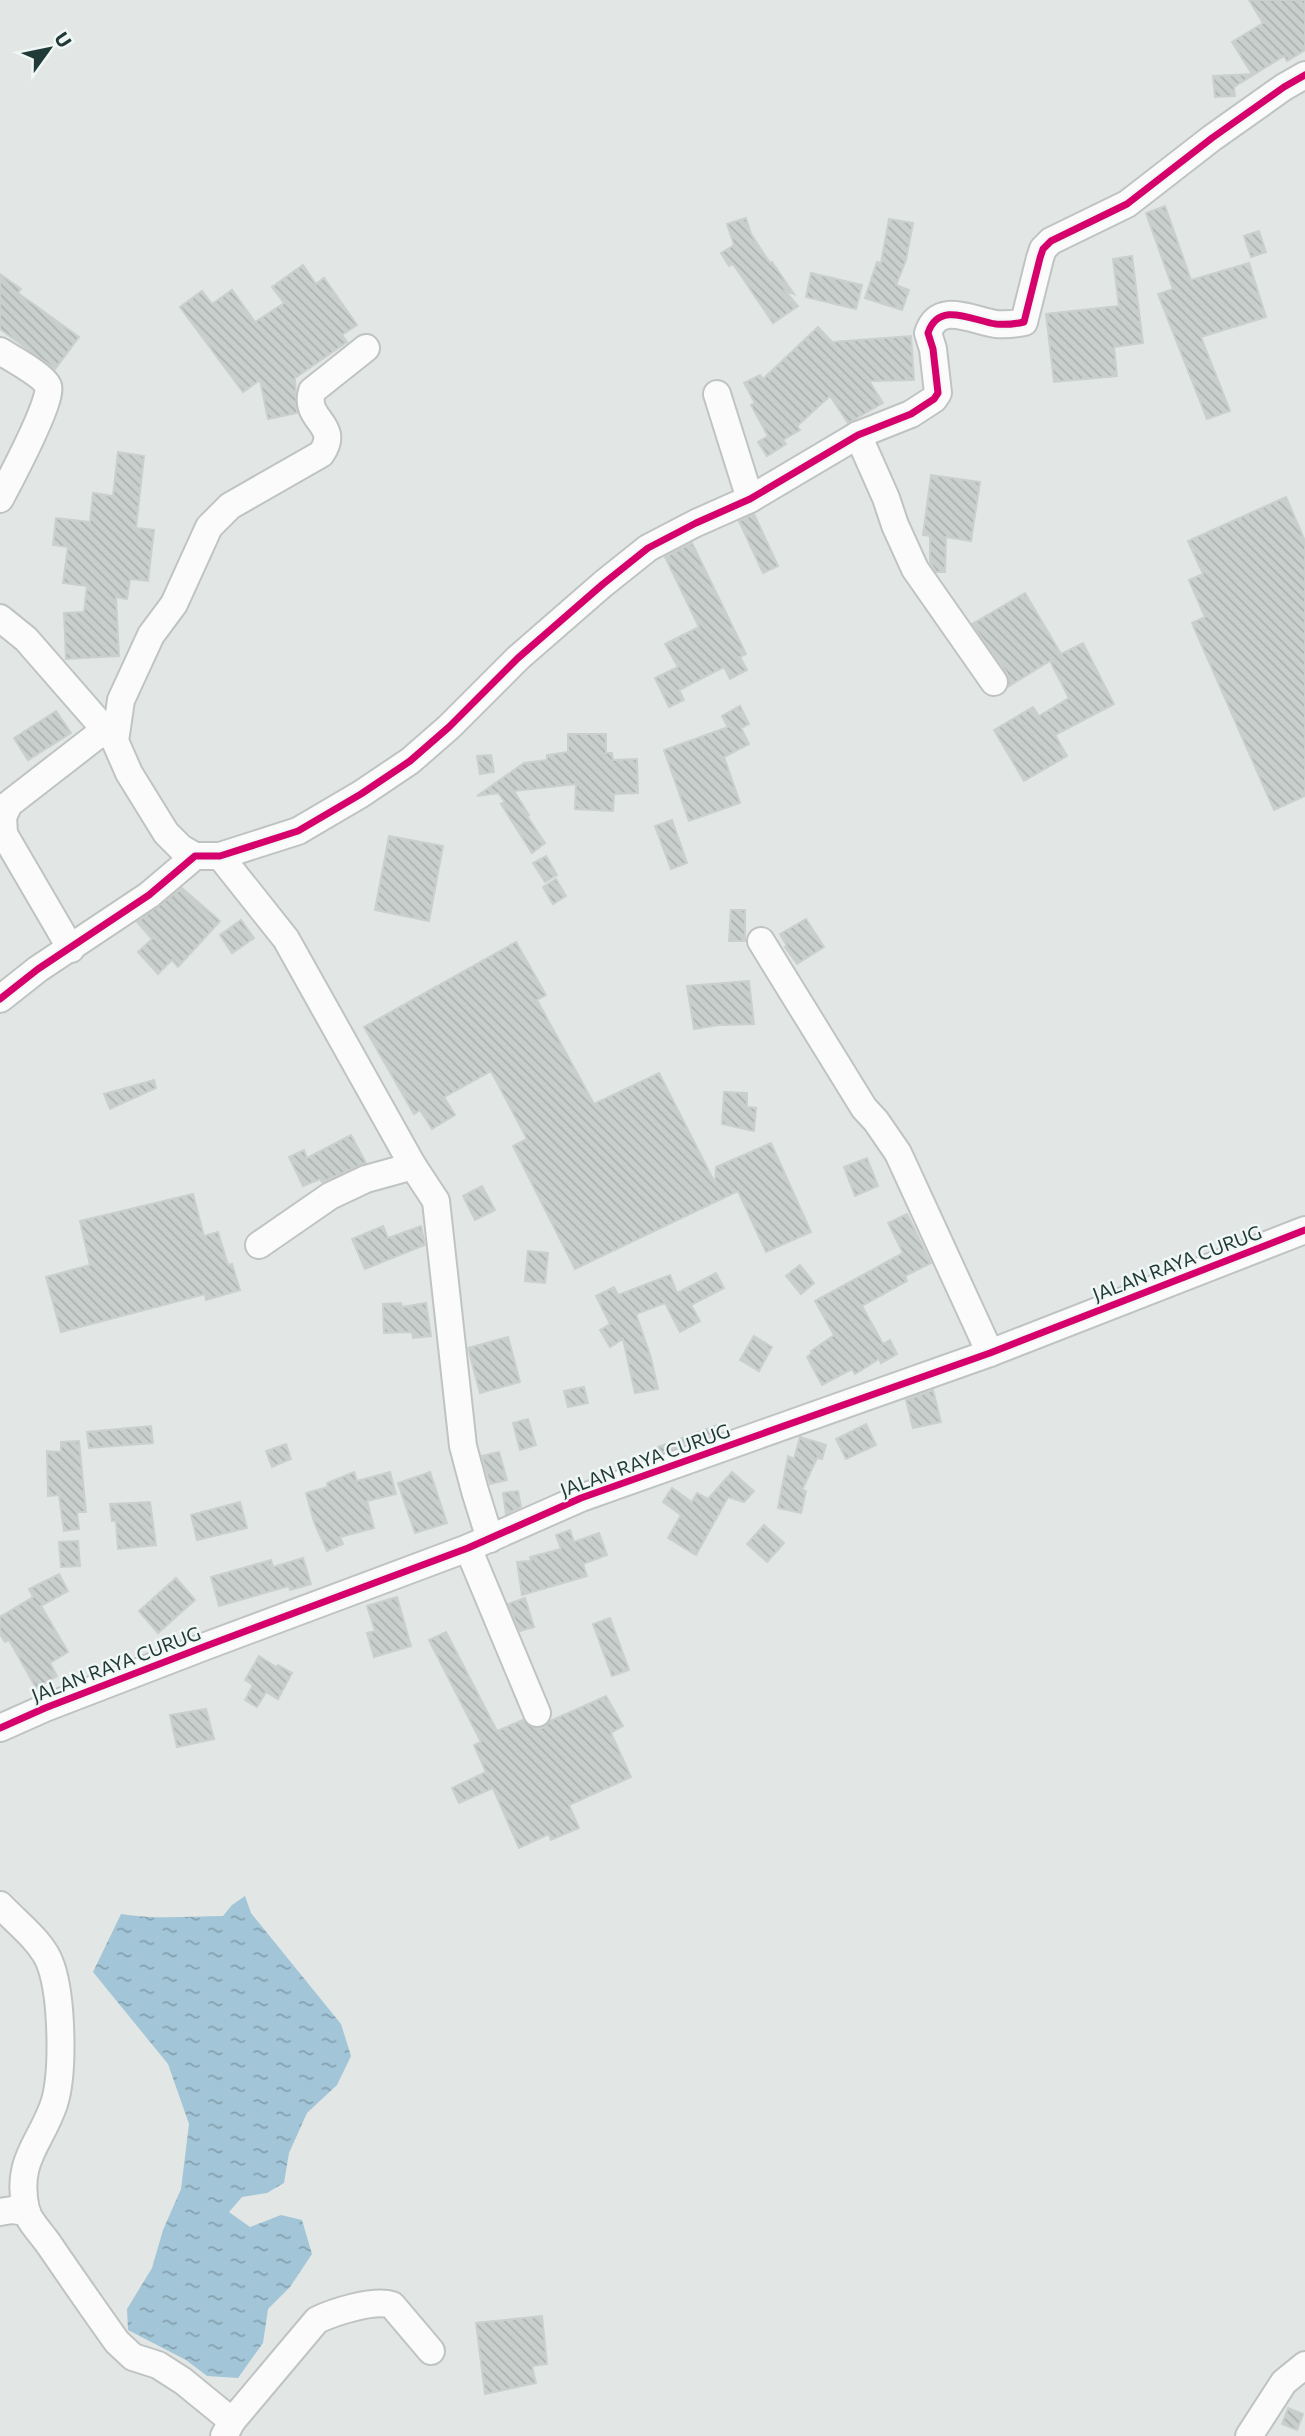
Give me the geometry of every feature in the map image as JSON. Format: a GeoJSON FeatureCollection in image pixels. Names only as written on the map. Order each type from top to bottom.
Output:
{"type":"FeatureCollection","features":[{"type":"Feature","properties":{"kind":"street"},"geometry":{"type":"LineString","coordinates":[[0,999],[38,968],[71,949],[208,856],[298,831],[410,761],[518,658],[648,548],[750,499],[858,435],[911,414],[934,399],[938,393],[933,349],[928,333],[933,321],[960,313],[995,324],[1024,322],[1043,248],[1051,241],[1127,204],[1212,138],[1305,75]]}},
{"type":"Feature","properties":{"kind":"street"},"geometry":{"type":"LineString","coordinates":[[71,949],[4,834],[3,817],[9,804],[109,736],[121,700],[150,635],[174,604],[209,527],[230,506],[321,454],[329,443],[329,435],[312,408],[309,400],[312,391],[366,348]]}},
{"type":"Feature","properties":{"kind":"street"},"geometry":{"type":"LineString","coordinates":[[0,351],[42,380],[48,386],[49,393],[0,499]]}},
{"type":"Feature","properties":{"kind":"street"},"geometry":{"type":"LineString","coordinates":[[717,394],[750,499]]}},
{"type":"Feature","properties":{"kind":"street"},"geometry":{"type":"LineString","coordinates":[[858,435],[915,569],[994,682]]}},
{"type":"Feature","properties":{"kind":"street"},"geometry":{"type":"LineString","coordinates":[[0,618],[26,639],[109,736],[166,833],[181,848],[208,856],[286,939],[413,1166],[436,1201],[463,1446],[475,1492],[479,1543],[475,1568],[537,1713]]}},
{"type":"Feature","properties":{"kind":"street"},"geometry":{"type":"LineString","coordinates":[[761,941],[864,1108],[898,1153],[990,1353]]}},
{"type":"Feature","properties":{"kind":"street"},"geometry":{"type":"LineString","coordinates":[[259,1245],[330,1196],[366,1179],[413,1166]]}},
{"type":"Feature","properties":{"kind":"street","name":"JALAN RAYA CURUG"},"geometry":{"type":"LineString","coordinates":[[0,1728],[193,1650],[479,1543],[581,1498],[990,1353],[1305,1230]]}},
{"type":"Feature","properties":{"kind":"street"},"geometry":{"type":"LineString","coordinates":[[0,1905],[47,1957],[51,1966],[58,2011],[59,2084],[53,2106],[28,2157],[24,2176],[27,2213],[117,2342],[133,2357],[158,2365],[183,2381],[228,2428],[317,2320],[329,2314],[382,2302],[392,2305],[431,2351]]}},
{"type":"Feature","properties":{"kind":"street"},"geometry":{"type":"LineString","coordinates":[[0,2212],[12,2210],[27,2213]]}},
{"type":"Feature","properties":{"kind":"street"},"geometry":{"type":"LineString","coordinates":[[1249,2436],[1284,2382],[1305,2365]]}},
{"type":"Feature","properties":{"kind":"water"},"geometry":{"type":"Polygon","coordinates":[[[245,1896],[251,1913],[341,2024],[351,2056],[337,2085],[307,2113],[289,2153],[284,2183],[267,2193],[242,2197],[229,2212],[250,2227],[281,2215],[302,2220],[312,2254],[290,2287],[268,2309],[263,2343],[238,2378],[207,2376],[186,2360],[128,2330],[127,2309],[152,2268],[163,2230],[181,2189],[189,2124],[168,2064],[93,1972],[121,1914],[159,1917],[223,1916],[245,1896]]]}},
{"type":"Feature","properties":{"kind":"building"},"geometry":{"type":"Polygon","coordinates":[[[1249,0],[1305,0],[1305,50],[1287,61],[1284,56],[1234,87],[1235,96],[1215,97],[1213,76],[1252,74],[1232,42],[1263,23],[1249,0]]]}},
{"type":"Feature","properties":{"kind":"building"},"geometry":{"type":"Polygon","coordinates":[[[1165,206],[1191,280],[1249,263],[1266,317],[1201,337],[1230,411],[1207,419],[1158,294],[1173,289],[1146,213],[1165,206]]]}},
{"type":"Feature","properties":{"kind":"building"},"geometry":{"type":"Polygon","coordinates":[[[746,218],[751,234],[794,294],[785,291],[798,306],[773,323],[733,264],[729,266],[721,253],[734,245],[727,224],[746,218]]]}},
{"type":"Feature","properties":{"kind":"building"},"geometry":{"type":"Polygon","coordinates":[[[889,219],[913,223],[906,260],[896,285],[909,290],[902,310],[865,298],[877,262],[881,263],[889,219]]]}},
{"type":"Feature","properties":{"kind":"building"},"geometry":{"type":"Polygon","coordinates":[[[1259,231],[1266,252],[1251,257],[1244,236],[1259,231]]]}},
{"type":"Feature","properties":{"kind":"building"},"geometry":{"type":"Polygon","coordinates":[[[1132,256],[1143,343],[1114,347],[1117,376],[1054,382],[1046,314],[1119,306],[1113,259],[1132,256]]]}},
{"type":"Feature","properties":{"kind":"building"},"geometry":{"type":"Polygon","coordinates":[[[303,265],[316,284],[324,278],[357,325],[342,335],[347,342],[295,378],[297,413],[268,419],[260,380],[243,392],[180,307],[202,291],[212,304],[232,290],[255,322],[284,303],[272,287],[303,265]]]}},
{"type":"Feature","properties":{"kind":"building"},"geometry":{"type":"Polygon","coordinates":[[[811,273],[862,285],[856,309],[806,297],[811,273]]]}},
{"type":"Feature","properties":{"kind":"building"},"geometry":{"type":"Polygon","coordinates":[[[0,274],[21,289],[18,293],[79,337],[55,369],[0,329],[0,274]]]}},
{"type":"Feature","properties":{"kind":"building"},"geometry":{"type":"Polygon","coordinates":[[[818,327],[832,342],[911,336],[914,380],[869,381],[883,403],[848,423],[830,396],[797,426],[800,430],[783,440],[786,444],[767,456],[758,442],[768,436],[751,405],[755,403],[744,383],[760,375],[763,379],[818,327]]]}},
{"type":"Feature","properties":{"kind":"building"},"geometry":{"type":"Polygon","coordinates":[[[118,452],[144,456],[136,528],[154,530],[148,581],[130,579],[127,599],[116,597],[119,656],[66,659],[64,613],[84,612],[87,586],[63,583],[68,547],[53,545],[56,518],[90,522],[93,493],[113,496],[118,452]]]}},
{"type":"Feature","properties":{"kind":"building"},"geometry":{"type":"Polygon","coordinates":[[[931,475],[980,482],[971,541],[946,537],[945,572],[936,572],[930,562],[930,536],[923,535],[931,475]]]}},
{"type":"Feature","properties":{"kind":"building"},"geometry":{"type":"Polygon","coordinates":[[[1286,497],[1305,541],[1305,796],[1274,810],[1192,623],[1205,617],[1189,580],[1203,574],[1188,541],[1286,497]]]}},
{"type":"Feature","properties":{"kind":"building"},"geometry":{"type":"Polygon","coordinates":[[[754,514],[778,566],[763,573],[739,521],[754,514]]]}},
{"type":"Feature","properties":{"kind":"building"},"geometry":{"type":"Polygon","coordinates":[[[692,543],[746,654],[740,657],[747,670],[730,679],[724,667],[679,690],[684,700],[669,707],[655,678],[678,667],[665,644],[699,627],[665,557],[692,543]]]}},
{"type":"Feature","properties":{"kind":"building"},"geometry":{"type":"Polygon","coordinates":[[[1025,593],[1061,654],[1083,643],[1114,704],[1055,735],[1067,756],[1024,781],[994,730],[1033,707],[1039,716],[1069,698],[1050,661],[1009,686],[1007,673],[972,624],[1025,593]]]}},
{"type":"Feature","properties":{"kind":"building"},"geometry":{"type":"Polygon","coordinates":[[[740,706],[749,724],[741,728],[749,744],[724,757],[740,803],[689,821],[664,750],[728,727],[722,716],[740,706]]]}},
{"type":"Feature","properties":{"kind":"building"},"geometry":{"type":"Polygon","coordinates":[[[56,711],[71,733],[28,760],[14,738],[56,711]]]}},
{"type":"Feature","properties":{"kind":"building"},"geometry":{"type":"Polygon","coordinates":[[[568,734],[606,734],[606,753],[612,753],[613,760],[637,759],[638,793],[614,794],[613,811],[575,809],[576,784],[514,791],[545,843],[532,853],[501,804],[505,802],[498,793],[477,796],[524,763],[547,760],[547,755],[568,752],[568,734]]]}},
{"type":"Feature","properties":{"kind":"building"},"geometry":{"type":"Polygon","coordinates":[[[491,755],[494,772],[480,774],[477,756],[491,755]]]}},
{"type":"Feature","properties":{"kind":"building"},"geometry":{"type":"Polygon","coordinates":[[[672,820],[687,863],[671,869],[655,826],[672,820]]]}},
{"type":"Feature","properties":{"kind":"building"},"geometry":{"type":"Polygon","coordinates":[[[389,836],[443,846],[429,921],[375,910],[389,836]]]}},
{"type":"Feature","properties":{"kind":"building"},"geometry":{"type":"Polygon","coordinates":[[[546,856],[557,875],[545,882],[533,863],[546,856]]]}},
{"type":"Feature","properties":{"kind":"building"},"geometry":{"type":"Polygon","coordinates":[[[556,879],[566,896],[553,904],[543,887],[556,879]]]}},
{"type":"Feature","properties":{"kind":"building"},"geometry":{"type":"Polygon","coordinates":[[[182,888],[220,921],[178,967],[172,960],[158,974],[138,952],[152,939],[137,922],[182,888]]]}},
{"type":"Feature","properties":{"kind":"building"},"geometry":{"type":"Polygon","coordinates":[[[731,910],[745,910],[745,941],[729,941],[731,910]]]}},
{"type":"Feature","properties":{"kind":"building"},"geometry":{"type":"Polygon","coordinates":[[[806,919],[824,947],[797,964],[780,934],[806,919]]]}},
{"type":"Feature","properties":{"kind":"building"},"geometry":{"type":"Polygon","coordinates":[[[241,920],[254,938],[232,953],[220,935],[241,920]]]}},
{"type":"Feature","properties":{"kind":"building"},"geometry":{"type":"Polygon","coordinates":[[[516,942],[546,995],[537,1000],[594,1104],[659,1073],[715,1183],[716,1167],[771,1143],[811,1232],[766,1252],[738,1191],[575,1269],[513,1146],[527,1139],[491,1071],[444,1097],[455,1115],[432,1129],[420,1110],[414,1114],[364,1027],[516,942]]]}},
{"type":"Feature","properties":{"kind":"building"},"geometry":{"type":"Polygon","coordinates":[[[749,981],[754,1024],[694,1029],[687,986],[749,981]]]}},
{"type":"Feature","properties":{"kind":"building"},"geometry":{"type":"Polygon","coordinates":[[[154,1080],[156,1088],[110,1109],[104,1094],[154,1080]]]}},
{"type":"Feature","properties":{"kind":"building"},"geometry":{"type":"Polygon","coordinates":[[[724,1092],[747,1093],[747,1107],[756,1108],[754,1131],[722,1124],[724,1092]]]}},
{"type":"Feature","properties":{"kind":"building"},"geometry":{"type":"Polygon","coordinates":[[[351,1135],[366,1163],[322,1182],[320,1179],[303,1186],[289,1157],[304,1150],[307,1158],[351,1135]]]}},
{"type":"Feature","properties":{"kind":"building"},"geometry":{"type":"Polygon","coordinates":[[[867,1158],[878,1186],[855,1196],[844,1167],[867,1158]]]}},
{"type":"Feature","properties":{"kind":"building"},"geometry":{"type":"Polygon","coordinates":[[[482,1186],[495,1210],[475,1220],[463,1196],[482,1186]]]}},
{"type":"Feature","properties":{"kind":"building"},"geometry":{"type":"Polygon","coordinates":[[[193,1194],[204,1236],[218,1232],[228,1265],[232,1264],[240,1290],[206,1300],[205,1294],[61,1332],[46,1277],[90,1265],[80,1221],[193,1194]]]}},
{"type":"Feature","properties":{"kind":"building"},"geometry":{"type":"Polygon","coordinates":[[[907,1214],[931,1263],[905,1276],[907,1281],[862,1306],[883,1344],[890,1340],[897,1354],[881,1363],[879,1359],[855,1374],[852,1369],[822,1385],[807,1357],[811,1351],[834,1335],[815,1301],[903,1253],[888,1223],[907,1214]]]}},
{"type":"Feature","properties":{"kind":"building"},"geometry":{"type":"Polygon","coordinates":[[[383,1226],[388,1238],[421,1226],[425,1245],[365,1269],[352,1239],[383,1226]]]}},
{"type":"Feature","properties":{"kind":"building"},"geometry":{"type":"Polygon","coordinates":[[[528,1251],[548,1253],[545,1283],[525,1281],[528,1251]]]}},
{"type":"Feature","properties":{"kind":"building"},"geometry":{"type":"Polygon","coordinates":[[[800,1265],[814,1283],[801,1294],[786,1276],[800,1265]]]}},
{"type":"Feature","properties":{"kind":"building"},"geometry":{"type":"Polygon","coordinates":[[[716,1273],[724,1288],[691,1305],[700,1321],[680,1332],[665,1303],[636,1314],[658,1389],[635,1393],[623,1339],[610,1347],[600,1330],[610,1324],[596,1296],[614,1287],[618,1295],[670,1275],[677,1293],[716,1273]]]}},
{"type":"Feature","properties":{"kind":"building"},"geometry":{"type":"Polygon","coordinates":[[[401,1303],[402,1307],[426,1303],[431,1336],[413,1338],[412,1332],[384,1333],[383,1304],[401,1303]]]}},
{"type":"Feature","properties":{"kind":"building"},"geometry":{"type":"Polygon","coordinates":[[[754,1336],[772,1347],[759,1371],[740,1360],[754,1336]]]}},
{"type":"Feature","properties":{"kind":"building"},"geometry":{"type":"Polygon","coordinates":[[[508,1337],[520,1382],[480,1393],[468,1348],[508,1337]]]}},
{"type":"Feature","properties":{"kind":"building"},"geometry":{"type":"Polygon","coordinates":[[[584,1387],[588,1403],[568,1407],[564,1391],[584,1387]]]}},
{"type":"Feature","properties":{"kind":"building"},"geometry":{"type":"Polygon","coordinates":[[[933,1390],[941,1422],[913,1428],[906,1400],[933,1390]]]}},
{"type":"Feature","properties":{"kind":"building"},"geometry":{"type":"Polygon","coordinates":[[[528,1419],[536,1445],[520,1450],[513,1423],[528,1419]]]}},
{"type":"Feature","properties":{"kind":"building"},"geometry":{"type":"Polygon","coordinates":[[[866,1424],[876,1445],[846,1459],[836,1439],[866,1424]]]}},
{"type":"Feature","properties":{"kind":"building"},"geometry":{"type":"Polygon","coordinates":[[[717,1425],[719,1432],[661,1453],[658,1447],[717,1425]]]}},
{"type":"Feature","properties":{"kind":"building"},"geometry":{"type":"Polygon","coordinates":[[[151,1426],[153,1443],[89,1448],[87,1432],[151,1426]]]}},
{"type":"Feature","properties":{"kind":"building"},"geometry":{"type":"Polygon","coordinates":[[[800,1437],[826,1445],[822,1459],[817,1458],[802,1490],[806,1491],[801,1513],[778,1508],[788,1456],[794,1459],[800,1437]]]}},
{"type":"Feature","properties":{"kind":"building"},"geometry":{"type":"Polygon","coordinates":[[[79,1441],[86,1512],[77,1512],[79,1529],[64,1531],[59,1495],[48,1496],[47,1451],[61,1452],[61,1442],[79,1441]]]}},
{"type":"Feature","properties":{"kind":"building"},"geometry":{"type":"Polygon","coordinates":[[[286,1444],[291,1459],[272,1467],[266,1451],[286,1444]]]}},
{"type":"Feature","properties":{"kind":"building"},"geometry":{"type":"Polygon","coordinates":[[[499,1452],[507,1480],[490,1484],[482,1456],[499,1452]]]}},
{"type":"Feature","properties":{"kind":"building"},"geometry":{"type":"Polygon","coordinates":[[[354,1472],[357,1481],[390,1472],[396,1494],[367,1501],[374,1528],[340,1537],[343,1544],[327,1551],[314,1522],[306,1493],[328,1487],[327,1483],[354,1472]]]}},
{"type":"Feature","properties":{"kind":"building"},"geometry":{"type":"Polygon","coordinates":[[[430,1472],[447,1523],[415,1533],[398,1483],[430,1472]]]}},
{"type":"Feature","properties":{"kind":"building"},"geometry":{"type":"Polygon","coordinates":[[[732,1472],[754,1491],[744,1502],[728,1497],[696,1555],[668,1538],[681,1515],[663,1502],[672,1488],[692,1502],[697,1493],[708,1499],[732,1472]]]}},
{"type":"Feature","properties":{"kind":"building"},"geometry":{"type":"Polygon","coordinates":[[[518,1491],[521,1507],[506,1514],[503,1493],[518,1491]]]}},
{"type":"Feature","properties":{"kind":"building"},"geometry":{"type":"Polygon","coordinates":[[[150,1502],[156,1545],[118,1549],[116,1521],[112,1521],[110,1504],[150,1502]]]}},
{"type":"Feature","properties":{"kind":"building"},"geometry":{"type":"Polygon","coordinates":[[[240,1502],[247,1528],[197,1540],[191,1515],[240,1502]]]}},
{"type":"Feature","properties":{"kind":"building"},"geometry":{"type":"Polygon","coordinates":[[[764,1525],[784,1543],[767,1562],[747,1544],[764,1525]]]}},
{"type":"Feature","properties":{"kind":"building"},"geometry":{"type":"Polygon","coordinates":[[[570,1530],[574,1542],[599,1533],[607,1555],[583,1564],[587,1576],[522,1595],[517,1562],[531,1561],[530,1557],[561,1549],[556,1535],[570,1530]]]}},
{"type":"Feature","properties":{"kind":"building"},"geometry":{"type":"Polygon","coordinates":[[[78,1541],[80,1566],[61,1567],[59,1542],[78,1541]]]}},
{"type":"Feature","properties":{"kind":"building"},"geometry":{"type":"Polygon","coordinates":[[[303,1558],[311,1584],[290,1590],[289,1586],[219,1606],[211,1577],[271,1560],[273,1567],[303,1558]]]}},
{"type":"Feature","properties":{"kind":"building"},"geometry":{"type":"Polygon","coordinates":[[[59,1574],[68,1591],[41,1606],[68,1652],[50,1663],[57,1676],[36,1688],[9,1640],[5,1642],[0,1634],[0,1617],[33,1597],[29,1589],[59,1574]]]}},
{"type":"Feature","properties":{"kind":"building"},"geometry":{"type":"Polygon","coordinates":[[[176,1578],[195,1600],[158,1633],[139,1611],[176,1578]]]}},
{"type":"Feature","properties":{"kind":"building"},"geometry":{"type":"Polygon","coordinates":[[[397,1597],[411,1646],[374,1657],[367,1633],[375,1631],[367,1606],[397,1597]]]}},
{"type":"Feature","properties":{"kind":"building"},"geometry":{"type":"Polygon","coordinates":[[[525,1598],[534,1627],[520,1631],[508,1604],[525,1598]]]}},
{"type":"Feature","properties":{"kind":"building"},"geometry":{"type":"Polygon","coordinates":[[[610,1618],[629,1670],[612,1676],[593,1624],[610,1618]]]}},
{"type":"Feature","properties":{"kind":"building"},"geometry":{"type":"Polygon","coordinates":[[[446,1632],[497,1731],[523,1720],[534,1728],[542,1728],[550,1721],[606,1696],[623,1726],[611,1733],[631,1777],[569,1805],[579,1828],[551,1840],[549,1834],[519,1848],[493,1788],[459,1803],[452,1788],[486,1772],[474,1745],[481,1742],[429,1640],[446,1632]]]}},
{"type":"Feature","properties":{"kind":"building"},"geometry":{"type":"Polygon","coordinates":[[[259,1656],[292,1673],[278,1699],[266,1692],[257,1707],[245,1700],[253,1685],[245,1680],[259,1656]]]}},
{"type":"Feature","properties":{"kind":"building"},"geometry":{"type":"Polygon","coordinates":[[[206,1709],[214,1739],[177,1747],[170,1715],[206,1709]]]}},
{"type":"Feature","properties":{"kind":"building"},"geometry":{"type":"Polygon","coordinates":[[[542,2316],[547,2364],[532,2366],[536,2383],[485,2394],[476,2323],[542,2316]]]}},
{"type":"Feature","properties":{"kind":"building"},"geometry":{"type":"Polygon","coordinates":[[[1288,2408],[1303,2414],[1297,2430],[1282,2424],[1288,2408]]]}},
{"type":"Feature","properties":{"kind":"cycle path"},"geometry":{"type":"LineString","coordinates":[[0,999],[38,969],[149,895],[195,856],[220,856],[298,831],[410,761],[449,727],[518,658],[648,548],[750,499],[858,435],[911,414],[934,399],[938,393],[933,349],[928,333],[933,323],[948,315],[996,324],[1024,322],[1040,258],[1043,249],[1051,241],[1127,204],[1212,138],[1305,75]]}},
{"type":"Feature","properties":{"kind":"cycle path"},"geometry":{"type":"LineString","coordinates":[[0,1728],[206,1646],[468,1548],[581,1498],[990,1353],[1305,1230]]}}]}
